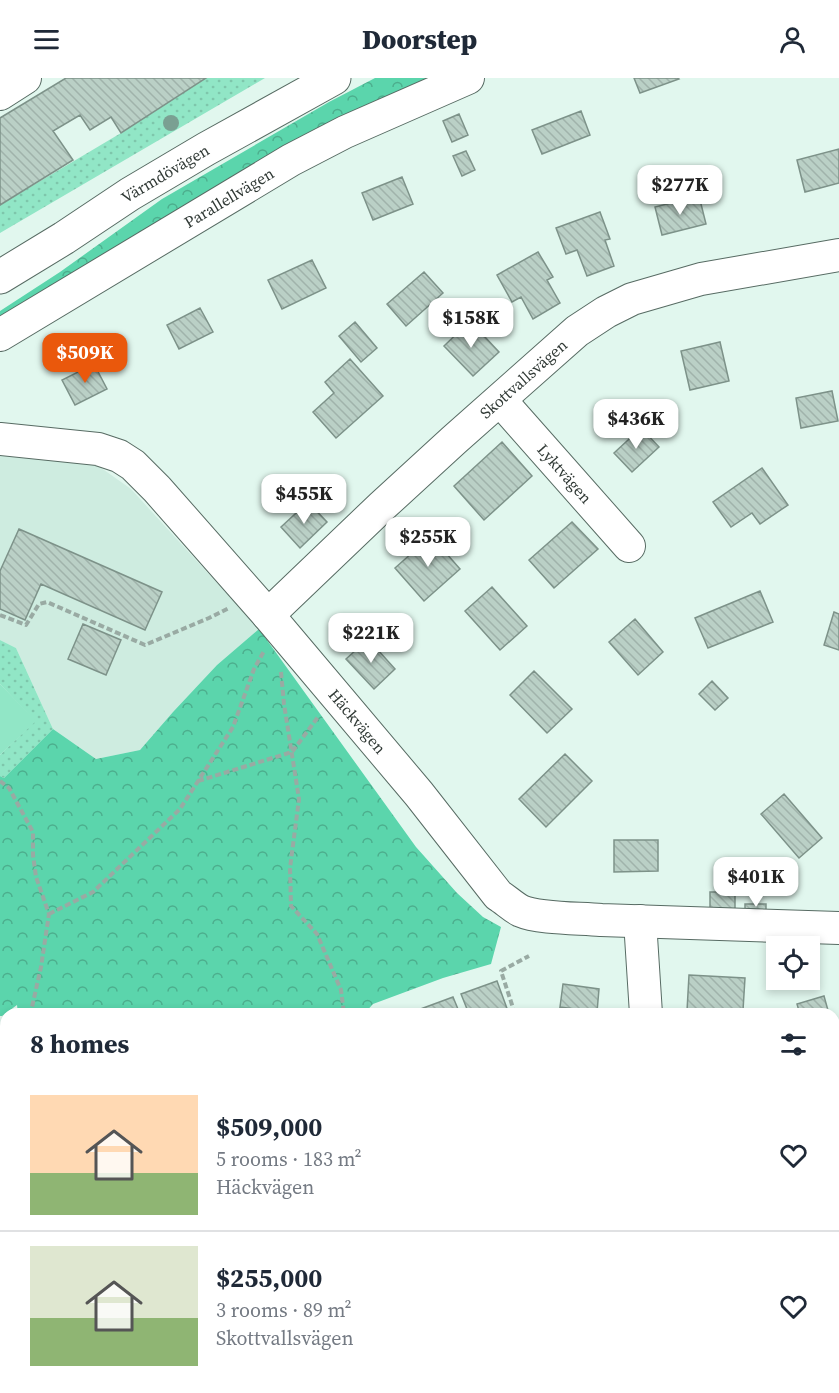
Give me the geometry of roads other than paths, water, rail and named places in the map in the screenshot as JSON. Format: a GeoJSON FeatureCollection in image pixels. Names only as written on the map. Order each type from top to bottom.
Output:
{"type":"FeatureCollection","features":[{"type":"Feature","properties":{"kind":"main road","name":"Värmdövägen"},"geometry":{"type":"LineString","coordinates":[[0,277],[130,194],[334,78]]}},
{"type":"Feature","properties":{"kind":"street"},"geometry":{"type":"LineString","coordinates":[[0,94],[25,78]]}},
{"type":"Feature","properties":{"kind":"street","name":"Parallellvägen"},"geometry":{"type":"LineString","coordinates":[[0,335],[291,160],[345,132],[468,78]]}},
{"type":"Feature","properties":{"kind":"street","name":"Skottvallsvägen"},"geometry":{"type":"LineString","coordinates":[[265,613],[577,331],[606,312],[632,299],[701,279],[839,255]]}},
{"type":"Feature","properties":{"kind":"street","name":"Lyktvägen"},"geometry":{"type":"LineString","coordinates":[[500,400],[629,546]]}},
{"type":"Feature","properties":{"kind":"street","name":"Häckvägen"},"geometry":{"type":"LineString","coordinates":[[0,439],[98,449],[119,456],[133,465],[157,489],[335,695],[419,794],[498,895],[523,912],[538,915],[640,921],[839,928]]}},
{"type":"Feature","properties":{"kind":"street"},"geometry":{"type":"LineString","coordinates":[[640,921],[646,1008]]}}]}
